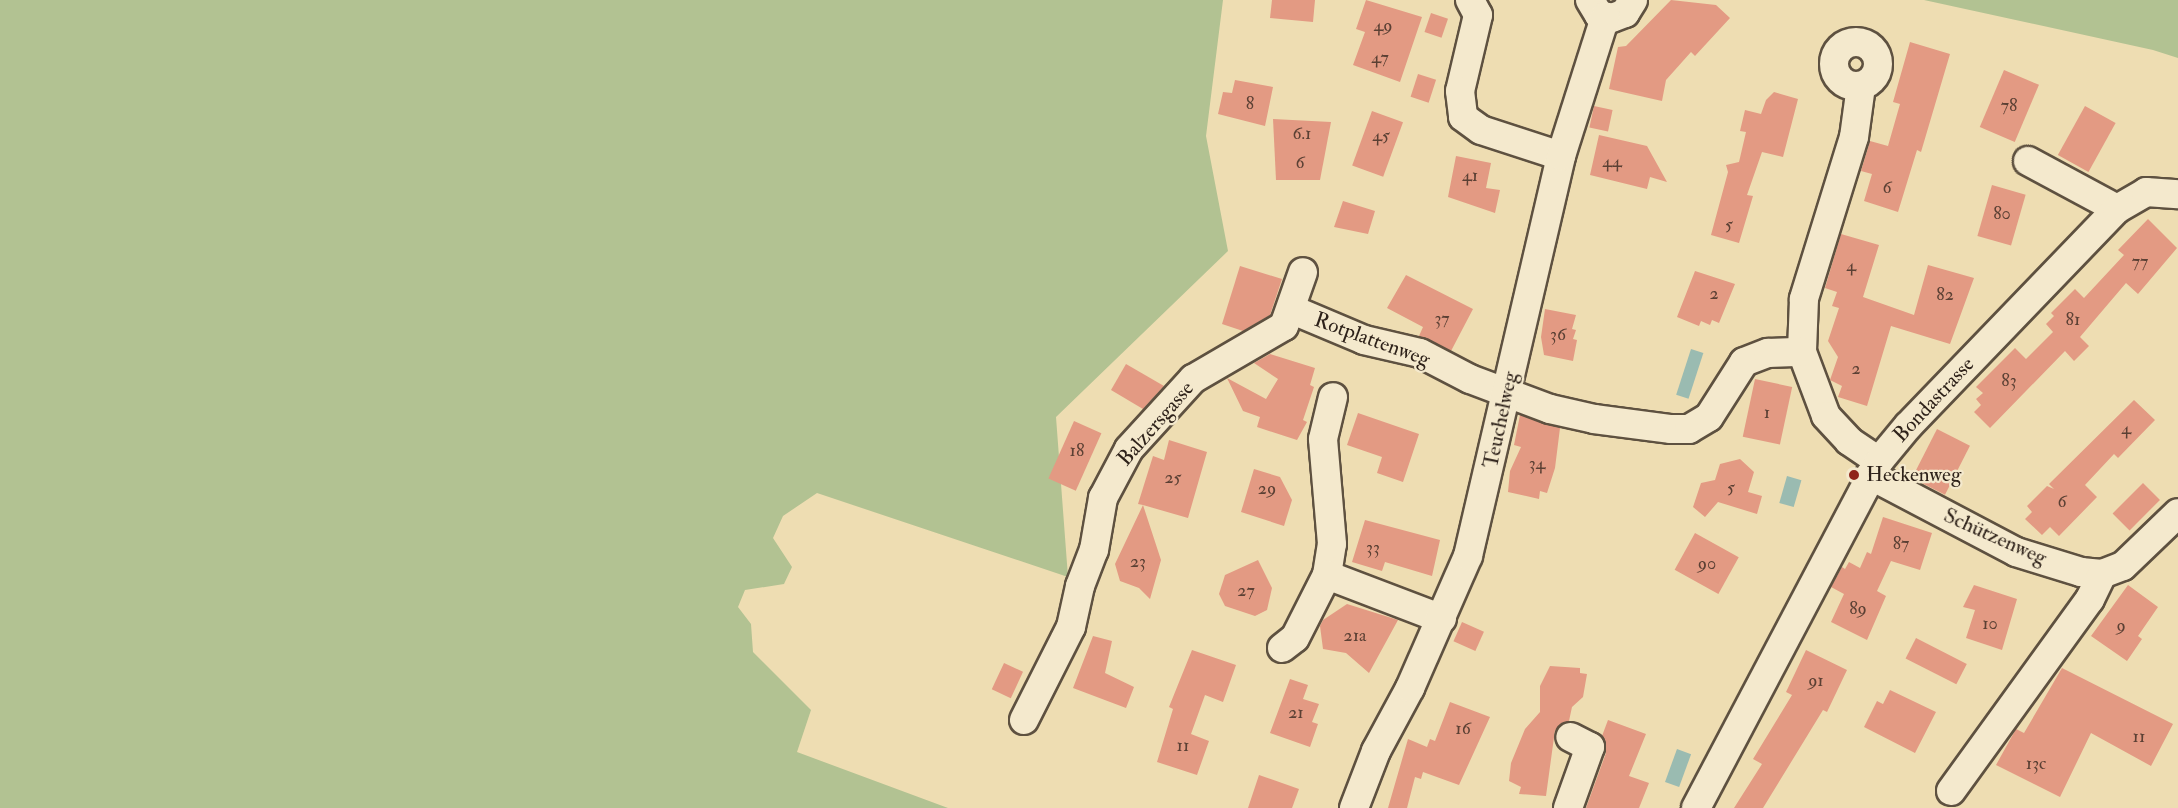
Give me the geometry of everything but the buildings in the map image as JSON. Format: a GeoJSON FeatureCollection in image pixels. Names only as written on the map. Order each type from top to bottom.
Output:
{"type":"FeatureCollection","features":[{"type":"Feature","properties":{"kind":"street"},"geometry":{"type":"LineString","coordinates":[[1470,0],[1478,15],[1460,91],[1463,117],[1481,130],[1561,156]]}},
{"type":"Feature","properties":{"kind":"street","name":"Teuchelweg"},"geometry":{"type":"LineString","coordinates":[[1354,808],[1376,752],[1442,619],[1480,514],[1561,156],[1597,9],[1625,13],[1633,0]]}},
{"type":"Feature","properties":{"kind":"street"},"geometry":{"type":"LineString","coordinates":[[1861,86],[1854,136],[1804,299],[1802,352],[1826,416],[1874,468]]}},
{"type":"Feature","properties":{"kind":"street"},"geometry":{"type":"LineString","coordinates":[[2028,161],[2117,209]]}},
{"type":"Feature","properties":{"kind":"street","name":"Bondastrasse"},"geometry":{"type":"LineString","coordinates":[[1696,808],[1874,468],[1908,426],[2117,209],[2146,192],[2178,194]]}},
{"type":"Feature","properties":{"kind":"street","name":"Balzersgasse"},"geometry":{"type":"LineString","coordinates":[[1024,720],[1071,627],[1080,586],[1094,550],[1103,498],[1129,449],[1193,380],[1284,326],[1293,310],[1303,272]]}},
{"type":"Feature","properties":{"kind":"street","name":"Rotplattenweg"},"geometry":{"type":"LineString","coordinates":[[1293,310],[1364,339],[1420,353],[1470,379],[1550,409],[1594,419],[1689,429],[1709,417],[1744,362],[1768,353],[1802,352]]}},
{"type":"Feature","properties":{"kind":"street"},"geometry":{"type":"LineString","coordinates":[[1282,648],[1295,638],[1316,589],[1327,575],[1332,544],[1323,439],[1333,397]]}},
{"type":"Feature","properties":{"kind":"street","name":"Schützenweg"},"geometry":{"type":"LineString","coordinates":[[1874,468],[2016,552],[2081,572],[2102,574]]}},
{"type":"Feature","properties":{"kind":"street"},"geometry":{"type":"LineString","coordinates":[[1951,791],[2090,599],[2102,574],[2123,566],[2178,513]]}},
{"type":"Feature","properties":{"kind":"street"},"geometry":{"type":"LineString","coordinates":[[1327,575],[1442,619]]}},
{"type":"Feature","properties":{"kind":"street"},"geometry":{"type":"LineString","coordinates":[[1568,808],[1590,747],[1570,737]]}},
{"type":"Feature","properties":{"kind":"green space"},"geometry":{"type":"Polygon","coordinates":[[[0,0],[1223,0],[1206,136],[1228,251],[1056,417],[1068,577],[817,493],[783,516],[773,538],[792,567],[784,584],[745,590],[738,607],[751,624],[753,652],[811,710],[797,752],[948,808],[0,808],[0,0]]]}},
{"type":"Feature","properties":{"kind":"green space"},"geometry":{"type":"Polygon","coordinates":[[[1924,0],[2178,0],[2178,58],[2153,50],[1924,0]]]}},
{"type":"Feature","properties":{"kind":"water"},"geometry":{"type":"Polygon","coordinates":[[[1691,349],[1703,353],[1689,399],[1676,395],[1691,349]]]}},
{"type":"Feature","properties":{"kind":"water"},"geometry":{"type":"Polygon","coordinates":[[[1787,476],[1801,480],[1794,507],[1779,503],[1787,476]]]}},
{"type":"Feature","properties":{"kind":"water"},"geometry":{"type":"Polygon","coordinates":[[[1677,749],[1691,754],[1679,787],[1665,782],[1677,749]]]}},
{"type":"Feature","properties":{"kind":"place","name":"Heckenweg"},"geometry":{"type":"Point","coordinates":[1854,475]}}]}
